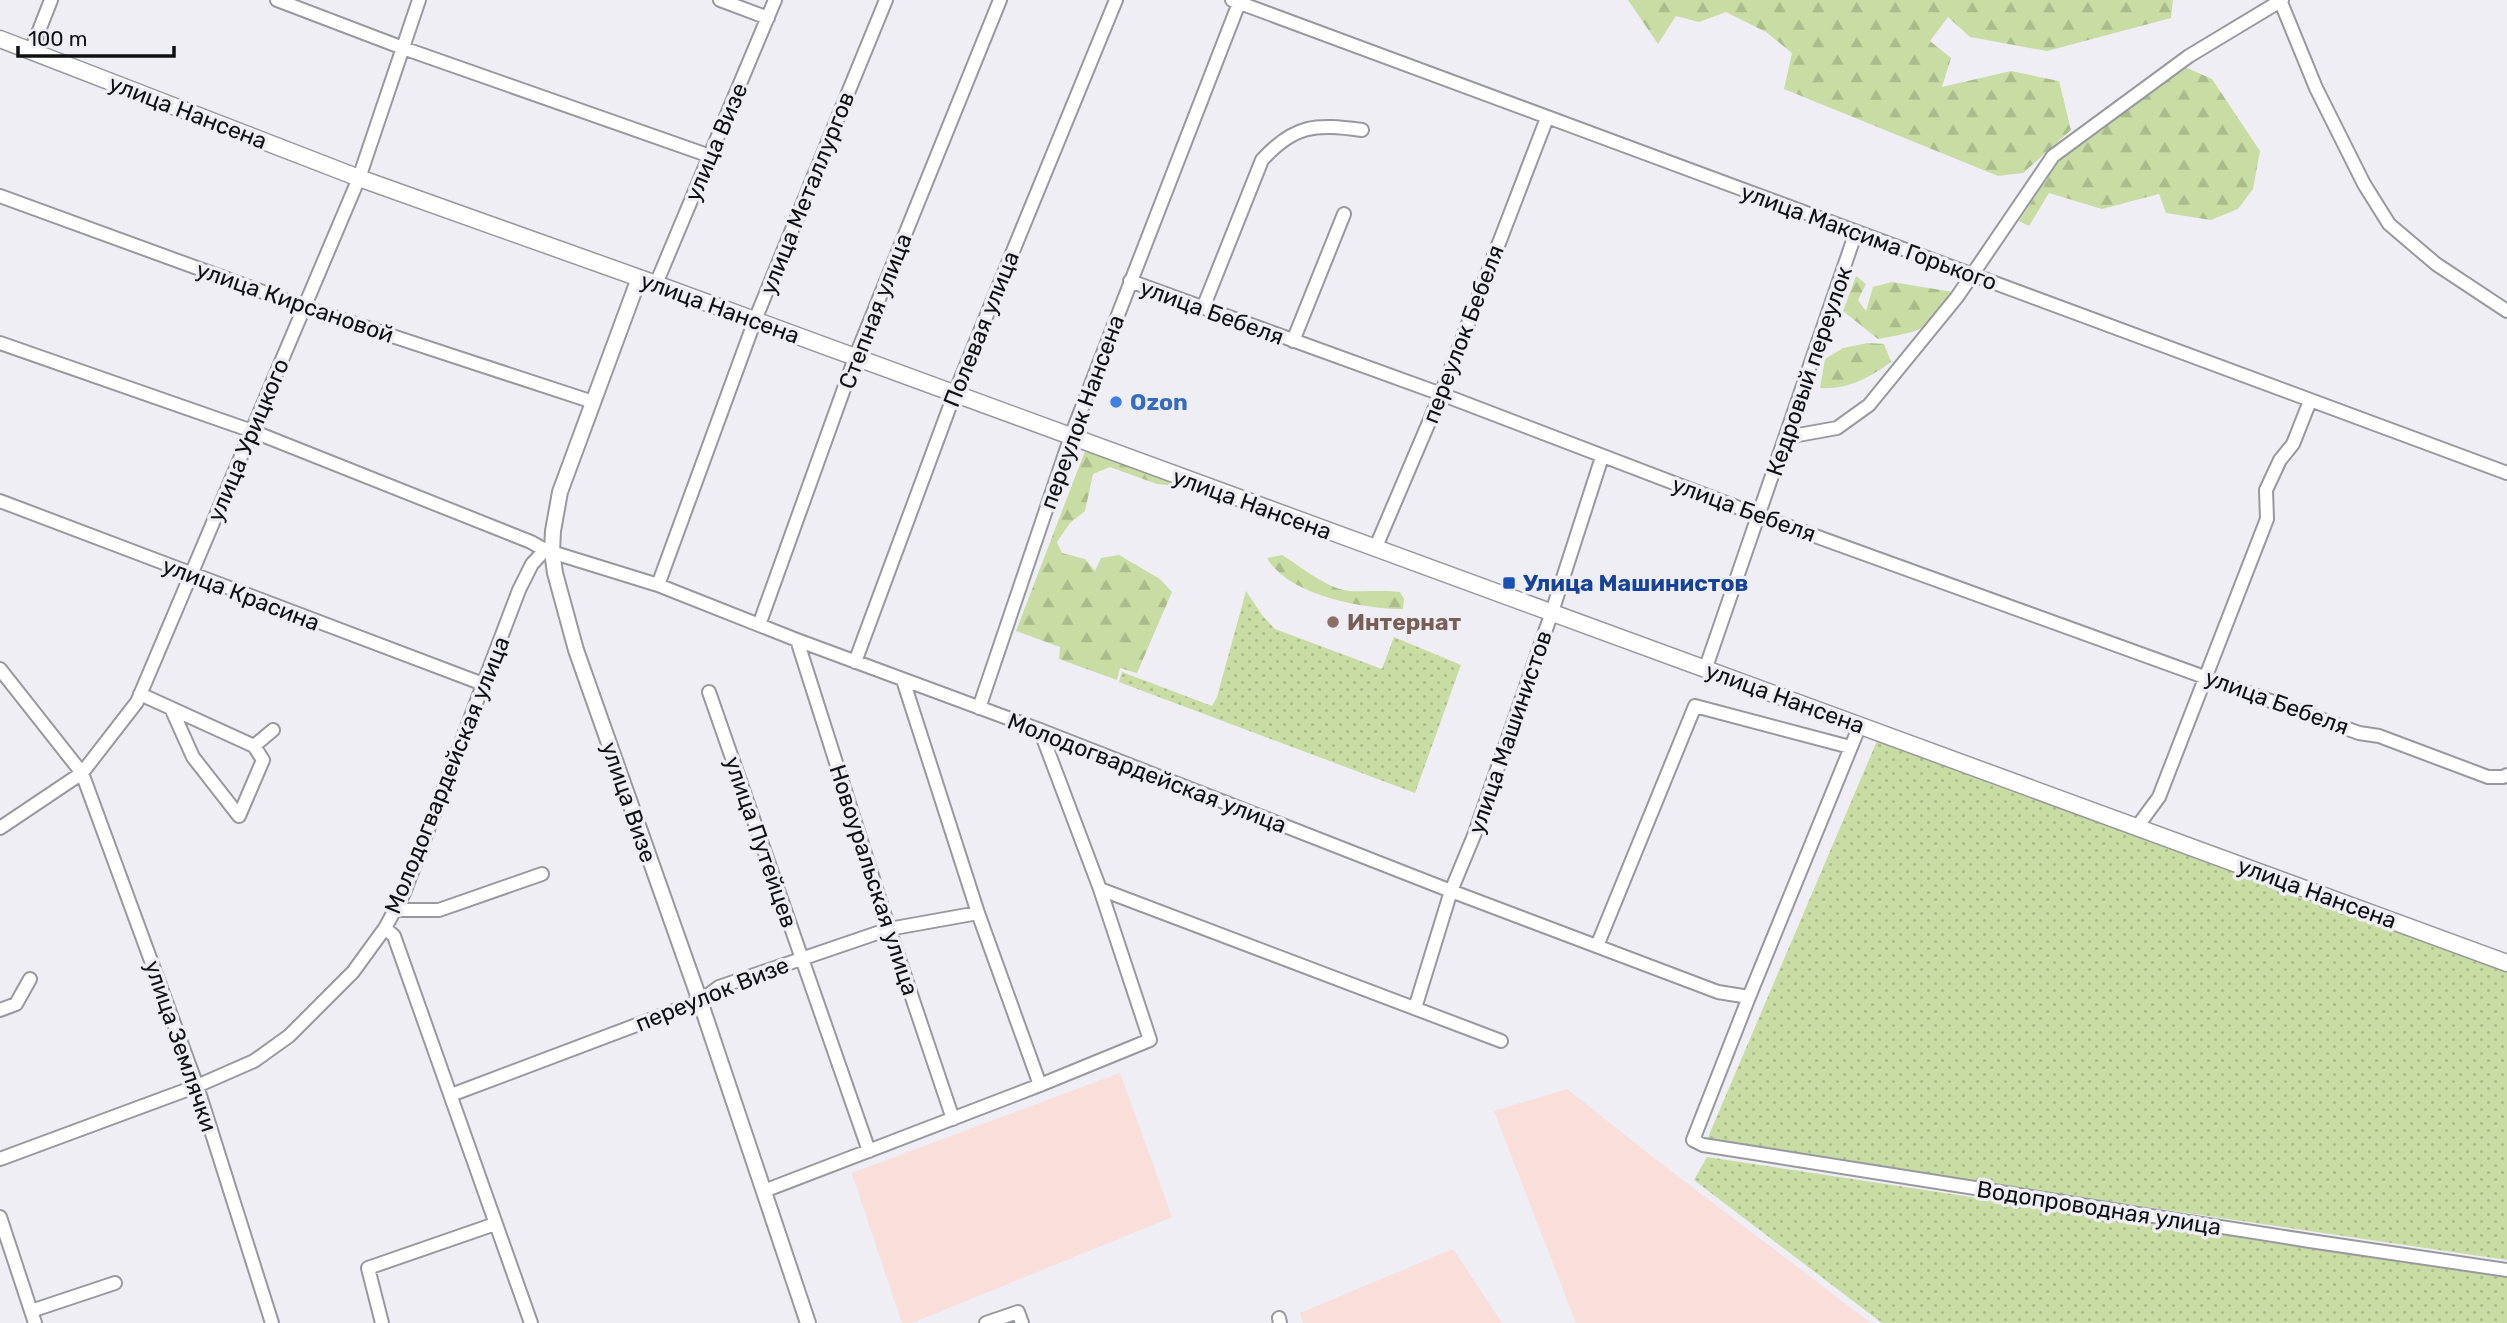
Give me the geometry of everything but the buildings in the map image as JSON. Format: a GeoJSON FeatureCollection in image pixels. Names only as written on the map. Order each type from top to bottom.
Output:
{"type":"FeatureCollection","features":[{"type":"Feature","properties":{"kind":"main road","name":"улица Нансена"},"geometry":{"type":"LineString","coordinates":[[0,39],[359,178],[755,320],[2507,962]]}},
{"type":"Feature","properties":{"kind":"street"},"geometry":{"type":"LineString","coordinates":[[31,51],[51,0]]}},
{"type":"Feature","properties":{"kind":"street"},"geometry":{"type":"LineString","coordinates":[[278,0],[403,48],[710,156]]}},
{"type":"Feature","properties":{"kind":"street","name":"улица Урицкого"},"geometry":{"type":"LineString","coordinates":[[0,828],[82,773],[137,702],[359,178],[419,0]]}},
{"type":"Feature","properties":{"kind":"street"},"geometry":{"type":"LineString","coordinates":[[720,0],[768,18]]}},
{"type":"Feature","properties":{"kind":"street","name":"улица Визе"},"geometry":{"type":"LineString","coordinates":[[656,284],[775,0]]}},
{"type":"Feature","properties":{"kind":"street","name":"улица Металлургов"},"geometry":{"type":"LineString","coordinates":[[657,585],[755,320],[886,0]]}},
{"type":"Feature","properties":{"kind":"street","name":"Степная улица"},"geometry":{"type":"LineString","coordinates":[[759,625],[855,358],[1000,0]]}},
{"type":"Feature","properties":{"kind":"street","name":"Полевая улица"},"geometry":{"type":"LineString","coordinates":[[855,662],[954,395],[1116,0]]}},
{"type":"Feature","properties":{"kind":"street"},"geometry":{"type":"LineString","coordinates":[[1787,437],[1836,428],[1869,405],[1973,275],[2053,156],[2189,56],[2281,0],[2316,89],[2364,184],[2389,224],[2436,264],[2507,311]]}},
{"type":"Feature","properties":{"kind":"street","name":"улица Максима Горького"},"geometry":{"type":"LineString","coordinates":[[1236,1],[2507,473]]}},
{"type":"Feature","properties":{"kind":"street","name":"переулок Нансена"},"geometry":{"type":"LineString","coordinates":[[979,708],[1071,436],[1236,1]]}},
{"type":"Feature","properties":{"kind":"street","name":"переулок Бебеля"},"geometry":{"type":"LineString","coordinates":[[1375,549],[1441,394],[1547,118]]}},
{"type":"Feature","properties":{"kind":"street"},"geometry":{"type":"LineString","coordinates":[[1203,308],[1262,160],[1276,145],[1299,130],[1328,125],[1362,130]]}},
{"type":"Feature","properties":{"kind":"street","name":"улица Кирсановой"},"geometry":{"type":"LineString","coordinates":[[0,196],[304,307],[593,402]]}},
{"type":"Feature","properties":{"kind":"street"},"geometry":{"type":"LineString","coordinates":[[1293,341],[1344,214]]}},
{"type":"Feature","properties":{"kind":"street","name":"Кедровый переулок"},"geometry":{"type":"LineString","coordinates":[[1705,670],[1856,232]]}},
{"type":"Feature","properties":{"kind":"street","name":"улица Визе"},"geometry":{"type":"LineString","coordinates":[[639,278],[561,492],[549,550],[576,650],[699,1000],[808,1323]]}},
{"type":"Feature","properties":{"kind":"street","name":"улица Бебеля"},"geometry":{"type":"LineString","coordinates":[[1130,281],[1441,394],[1760,516],[2359,733],[2379,736],[2488,777],[2507,775]]}},
{"type":"Feature","properties":{"kind":"street","name":"Молодогвардейская улица"},"geometry":{"type":"LineString","coordinates":[[0,343],[252,431],[549,550],[657,585],[1041,730],[1451,891],[1718,992],[1749,997]]}},
{"type":"Feature","properties":{"kind":"street"},"geometry":{"type":"LineString","coordinates":[[2137,827],[2159,797],[2267,519],[2266,490],[2280,460],[2293,444],[2310,401]]}},
{"type":"Feature","properties":{"kind":"street","name":"улица Машинистов"},"geometry":{"type":"LineString","coordinates":[[1415,1007],[1451,891],[1475,833],[1552,612],[1602,457]]}},
{"type":"Feature","properties":{"kind":"street","name":"улица Красина"},"geometry":{"type":"LineString","coordinates":[[0,501],[483,684]]}},
{"type":"Feature","properties":{"kind":"street","name":"Молодогвардейская улица"},"geometry":{"type":"LineString","coordinates":[[0,1159],[197,1086],[254,1061],[289,1036],[353,972],[385,928],[404,893],[523,581],[538,555],[549,550]]}},
{"type":"Feature","properties":{"kind":"street","name":"Новоуральская улица"},"geometry":{"type":"LineString","coordinates":[[797,640],[953,1119]]}},
{"type":"Feature","properties":{"kind":"street","name":"улица Землячки"},"geometry":{"type":"LineString","coordinates":[[0,669],[82,773],[197,1086],[272,1323]]}},
{"type":"Feature","properties":{"kind":"street"},"geometry":{"type":"LineString","coordinates":[[903,680],[978,913],[1040,1085]]}},
{"type":"Feature","properties":{"kind":"street","name":"улица Путейцев"},"geometry":{"type":"LineString","coordinates":[[709,692],[869,1151]]}},
{"type":"Feature","properties":{"kind":"street"},"geometry":{"type":"LineString","coordinates":[[140,694],[254,746],[263,760],[239,816],[193,757],[170,708]]}},
{"type":"Feature","properties":{"kind":"street"},"geometry":{"type":"LineString","coordinates":[[1597,946],[1695,706],[1850,747]]}},
{"type":"Feature","properties":{"kind":"street"},"geometry":{"type":"LineString","coordinates":[[1749,997],[1860,725]]}},
{"type":"Feature","properties":{"kind":"street"},"geometry":{"type":"LineString","coordinates":[[254,746],[273,730]]}},
{"type":"Feature","properties":{"kind":"street"},"geometry":{"type":"LineString","coordinates":[[764,1191],[1150,1040],[1100,889],[1041,730]]}},
{"type":"Feature","properties":{"kind":"street"},"geometry":{"type":"LineString","coordinates":[[395,910],[439,910],[542,874]]}},
{"type":"Feature","properties":{"kind":"street"},"geometry":{"type":"LineString","coordinates":[[1100,889],[1501,1041]]}},
{"type":"Feature","properties":{"kind":"street","name":"переулок Визе"},"geometry":{"type":"LineString","coordinates":[[451,1095],[699,1000],[719,986],[889,929],[978,913]]}},
{"type":"Feature","properties":{"kind":"street"},"geometry":{"type":"LineString","coordinates":[[385,928],[394,936],[530,1323]]}},
{"type":"Feature","properties":{"kind":"street"},"geometry":{"type":"LineString","coordinates":[[0,1010],[16,1004],[30,979]]}},
{"type":"Feature","properties":{"kind":"street","name":"Водопроводная улица"},"geometry":{"type":"LineString","coordinates":[[1749,997],[1693,1140],[1703,1145],[2507,1270]]}},
{"type":"Feature","properties":{"kind":"street"},"geometry":{"type":"LineString","coordinates":[[0,1217],[33,1317],[115,1283]]}},
{"type":"Feature","properties":{"kind":"street"},"geometry":{"type":"LineString","coordinates":[[382,1323],[368,1268],[495,1224]]}},
{"type":"Feature","properties":{"kind":"street"},"geometry":{"type":"LineString","coordinates":[[986,1323],[1020,1317]]}},
{"type":"Feature","properties":{"kind":"shaded area"},"geometry":{"type":"Polygon","coordinates":[[[1120,1073],[1172,1217],[912,1323],[902,1323],[852,1173],[1120,1073]]]}},
{"type":"Feature","properties":{"kind":"shaded area"},"geometry":{"type":"Polygon","coordinates":[[[1567,1089],[1871,1323],[1576,1323],[1494,1111],[1567,1089]]]}},
{"type":"Feature","properties":{"kind":"shaded area"},"geometry":{"type":"Polygon","coordinates":[[[1453,1249],[1502,1323],[1303,1323],[1300,1313],[1453,1249]]]}},
{"type":"Feature","properties":{"kind":"green space"},"geometry":{"type":"Polygon","coordinates":[[[1628,0],[2173,0],[2171,18],[2047,51],[1970,37],[1948,17],[1930,41],[1951,58],[1942,87],[2011,71],[2059,81],[2071,130],[2023,173],[1998,176],[1784,89],[1792,53],[1766,32],[1726,12],[1699,22],[1676,16],[1658,44],[1628,0]]]}},
{"type":"Feature","properties":{"kind":"green space"},"geometry":{"type":"Polygon","coordinates":[[[2185,67],[2212,79],[2260,151],[2253,189],[2238,209],[2211,220],[2166,213],[2159,194],[2102,209],[2049,193],[2029,226],[2019,221],[2060,159],[2185,67]]]}},
{"type":"Feature","properties":{"kind":"green space"},"geometry":{"type":"Polygon","coordinates":[[[1856,276],[1866,284],[1858,300],[1866,311],[1873,287],[1892,282],[1953,292],[1923,327],[1878,339],[1843,311],[1856,276]]]}},
{"type":"Feature","properties":{"kind":"green space"},"geometry":{"type":"Polygon","coordinates":[[[1868,343],[1884,344],[1891,362],[1857,382],[1820,388],[1825,359],[1843,348],[1868,343]]]}},
{"type":"Feature","properties":{"kind":"green space"},"geometry":{"type":"Polygon","coordinates":[[[1087,446],[1180,481],[1174,486],[1157,484],[1110,467],[1093,474],[1085,511],[1070,523],[1057,542],[1062,553],[1085,559],[1095,571],[1101,558],[1119,555],[1160,579],[1172,592],[1137,673],[1120,668],[1117,680],[1059,659],[1060,647],[1016,631],[1087,446]]]}},
{"type":"Feature","properties":{"kind":"green space"},"geometry":{"type":"Polygon","coordinates":[[[1282,555],[1324,582],[1342,590],[1400,592],[1404,599],[1403,609],[1348,603],[1291,582],[1277,571],[1267,558],[1282,555]]]}},
{"type":"Feature","properties":{"kind":"green space"},"geometry":{"type":"Polygon","coordinates":[[[1246,591],[1275,629],[1382,669],[1394,637],[1461,665],[1415,793],[1119,682],[1122,672],[1212,706],[1217,697],[1246,591]]]}},
{"type":"Feature","properties":{"kind":"green space"},"geometry":{"type":"Polygon","coordinates":[[[1877,741],[2507,971],[2507,1260],[1706,1142],[1877,741]]]}},
{"type":"Feature","properties":{"kind":"green space"},"geometry":{"type":"Polygon","coordinates":[[[1707,1157],[2507,1278],[2507,1323],[1882,1323],[1694,1180],[1707,1157]]]}},
{"type":"Feature","properties":{"kind":"place","name":"Ozon"},"geometry":{"type":"Point","coordinates":[1116,402]}},
{"type":"Feature","properties":{"kind":"place","name":"Улица Машинистов"},"geometry":{"type":"Point","coordinates":[1509,583]}},
{"type":"Feature","properties":{"kind":"place","name":"Интернат"},"geometry":{"type":"Point","coordinates":[1333,622]}}]}
